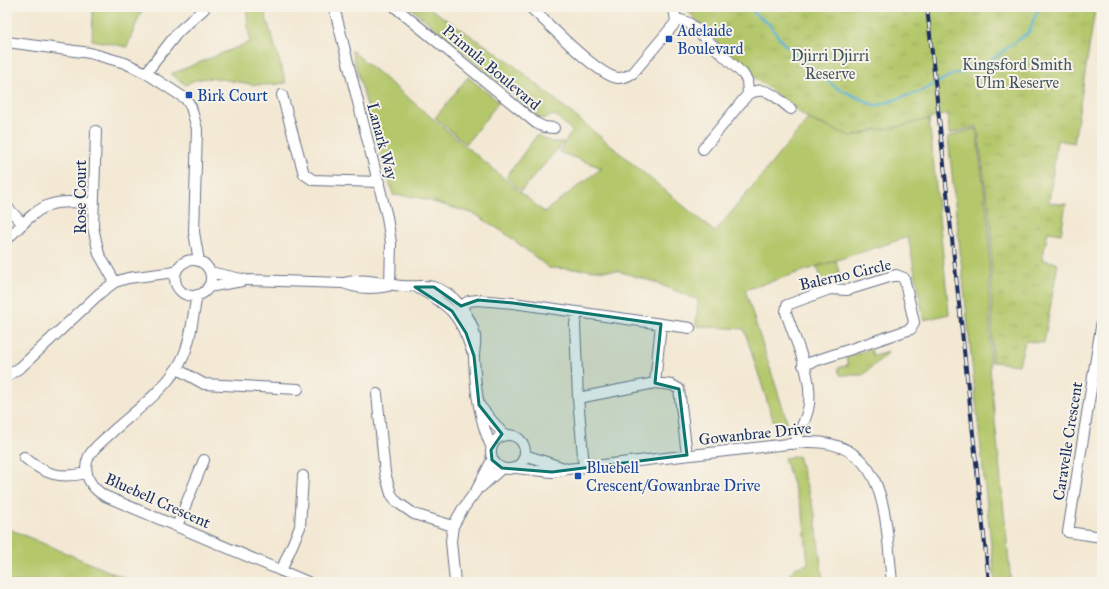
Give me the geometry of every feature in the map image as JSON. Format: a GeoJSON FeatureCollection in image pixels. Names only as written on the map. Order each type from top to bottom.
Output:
{"type":"FeatureCollection","features":[{"type":"Feature","properties":{"kind":"street","name":"Lanark Way"},"geometry":{"type":"LineString","coordinates":[[334,7],[379,182],[389,227],[390,285]]}},
{"type":"Feature","properties":{"kind":"street","name":"Primula Boulevard"},"geometry":{"type":"LineString","coordinates":[[395,7],[536,124],[544,128],[554,128]]}},
{"type":"Feature","properties":{"kind":"street"},"geometry":{"type":"LineString","coordinates":[[530,7],[554,31],[602,70],[611,76],[619,78],[633,73],[676,22],[681,20],[689,23],[743,74],[747,80],[748,94]]}},
{"type":"Feature","properties":{"kind":"street"},"geometry":{"type":"LineString","coordinates":[[674,7],[676,22]]}},
{"type":"Feature","properties":{"kind":"street"},"geometry":{"type":"LineString","coordinates":[[146,73],[178,32],[204,9]]}},
{"type":"Feature","properties":{"kind":"street"},"geometry":{"type":"LineString","coordinates":[[7,42],[103,56],[125,63],[146,73],[186,99],[191,107],[197,129],[194,232],[199,261]]}},
{"type":"Feature","properties":{"kind":"street"},"geometry":{"type":"LineString","coordinates":[[703,149],[748,94],[757,89],[765,90],[791,109]]}},
{"type":"Feature","properties":{"kind":"street"},"geometry":{"type":"LineString","coordinates":[[282,95],[304,174],[308,178],[313,180],[379,182]]}},
{"type":"Feature","properties":{"kind":"street","name":"Rose Court"},"geometry":{"type":"LineString","coordinates":[[96,131],[93,203],[95,239],[99,254],[116,282]]}},
{"type":"Feature","properties":{"kind":"street"},"geometry":{"type":"LineString","coordinates":[[7,239],[23,224],[48,205],[56,203],[93,203]]}},
{"type":"Feature","properties":{"kind":"street"},"geometry":{"type":"LineString","coordinates":[[7,207],[23,224]]}},
{"type":"Feature","properties":{"kind":"street"},"geometry":{"type":"LineString","coordinates":[[186,261],[194,232]]}},
{"type":"Feature","properties":{"kind":"street"},"geometry":{"type":"LineString","coordinates":[[186,261],[199,261],[204,263],[210,272],[211,277],[204,292],[197,295],[185,295],[179,290],[175,277],[179,265],[186,261]]}},
{"type":"Feature","properties":{"kind":"street"},"geometry":{"type":"LineString","coordinates":[[210,272],[246,280]]}},
{"type":"Feature","properties":{"kind":"street"},"geometry":{"type":"LineString","coordinates":[[7,376],[21,367],[100,293],[116,282],[128,278],[151,275],[175,277]]}},
{"type":"Feature","properties":{"kind":"street","name":"Balerno Circle"},"geometry":{"type":"LineString","coordinates":[[794,444],[809,406],[808,386],[804,365],[786,312],[786,307],[788,304],[830,289],[847,290],[896,275],[904,278],[914,322],[911,329],[804,365]]}},
{"type":"Feature","properties":{"kind":"street"},"geometry":{"type":"LineString","coordinates":[[208,286],[246,280],[344,283],[357,280],[373,280],[390,285],[434,287],[449,295],[461,306],[470,320],[475,337],[474,356],[481,419],[492,446],[492,460],[476,491],[462,510],[453,526],[450,541],[455,582]]}},
{"type":"Feature","properties":{"kind":"street"},"geometry":{"type":"LineString","coordinates":[[415,287],[444,303],[452,311],[466,333],[474,356]]}},
{"type":"Feature","properties":{"kind":"street","name":"Bluebell Crescent"},"geometry":{"type":"LineString","coordinates":[[185,295],[190,328]]}},
{"type":"Feature","properties":{"kind":"street","name":"Bluebell Crescent"},"geometry":{"type":"LineString","coordinates":[[197,295],[188,346],[177,369],[166,382],[94,449],[86,464],[87,474],[91,485],[97,492],[308,582]]}},
{"type":"Feature","properties":{"kind":"street"},"geometry":{"type":"LineString","coordinates":[[461,306],[469,301],[478,300],[546,306],[577,312],[690,328]]}},
{"type":"Feature","properties":{"kind":"street"},"geometry":{"type":"LineString","coordinates":[[577,312],[575,324],[578,398],[584,467]]}},
{"type":"Feature","properties":{"kind":"street","name":"Caravelle Crescent"},"geometry":{"type":"LineString","coordinates":[[1102,321],[1099,360],[1068,532],[1102,537]]}},
{"type":"Feature","properties":{"kind":"street"},"geometry":{"type":"LineString","coordinates":[[655,383],[661,324]]}},
{"type":"Feature","properties":{"kind":"street"},"geometry":{"type":"LineString","coordinates":[[177,369],[204,384],[298,389]]}},
{"type":"Feature","properties":{"kind":"street"},"geometry":{"type":"LineString","coordinates":[[578,398],[655,383],[672,385],[679,389],[687,455]]}},
{"type":"Feature","properties":{"kind":"street"},"geometry":{"type":"LineString","coordinates":[[376,394],[385,474],[391,494],[397,502],[414,514],[453,526]]}},
{"type":"Feature","properties":{"kind":"street"},"geometry":{"type":"LineString","coordinates":[[480,405],[504,435]]}},
{"type":"Feature","properties":{"kind":"street"},"geometry":{"type":"LineString","coordinates":[[492,446],[494,441],[504,435],[509,434],[518,438],[524,445],[525,455],[523,460],[516,468],[502,468],[492,460]]}},
{"type":"Feature","properties":{"kind":"street","name":"Gowanbrae Drive"},"geometry":{"type":"LineString","coordinates":[[516,468],[552,472],[687,455],[794,444],[815,442],[835,445],[858,458],[868,467],[877,483],[883,498],[892,582]]}},
{"type":"Feature","properties":{"kind":"street","name":"Gowanbrae Drive"},"geometry":{"type":"LineString","coordinates":[[525,455],[567,469]]}},
{"type":"Feature","properties":{"kind":"street"},"geometry":{"type":"LineString","coordinates":[[24,457],[43,470],[57,476],[69,477],[87,474]]}},
{"type":"Feature","properties":{"kind":"street"},"geometry":{"type":"LineString","coordinates":[[177,526],[204,460]]}},
{"type":"Feature","properties":{"kind":"street"},"geometry":{"type":"LineString","coordinates":[[476,491],[502,468]]}},
{"type":"Feature","properties":{"kind":"street"},"geometry":{"type":"LineString","coordinates":[[281,571],[300,528],[303,476]]}},
{"type":"Feature","properties":{"kind":"highlighted area"},"geometry":{"type":"Polygon","coordinates":[[[415,287],[434,287],[461,306],[478,300],[513,303],[661,324],[655,383],[679,389],[687,455],[552,472],[502,468],[492,460],[491,450],[502,434],[479,405],[474,356],[466,333],[452,311],[415,287]]]}},
{"type":"Feature","properties":{"kind":"green space"},"geometry":{"type":"Polygon","coordinates":[[[93,7],[143,7],[127,47],[92,40],[93,7]]]}},
{"type":"Feature","properties":{"kind":"green space"},"geometry":{"type":"Polygon","coordinates":[[[246,7],[263,7],[286,83],[261,85],[212,78],[194,81],[186,85],[171,74],[250,42],[246,7]]]}},
{"type":"Feature","properties":{"kind":"green space"},"geometry":{"type":"Polygon","coordinates":[[[410,7],[428,7],[510,62],[715,232],[808,119],[853,137],[881,129],[929,119],[949,314],[924,320],[908,237],[745,290],[788,424],[775,426],[744,329],[696,326],[698,300],[654,282],[618,271],[549,268],[506,234],[475,214],[416,197],[393,195],[351,50],[544,212],[602,168],[559,152],[572,131],[555,115],[541,119],[410,7]]]}},
{"type":"Feature","properties":{"kind":"green space","name":"Kingsford Smith Ulm Reserve"},"geometry":{"type":"Polygon","coordinates":[[[684,7],[1102,7],[1095,10],[1074,143],[1057,140],[1049,203],[1066,204],[1061,234],[1048,232],[1042,260],[1058,263],[1044,343],[1025,341],[1019,365],[992,362],[991,228],[977,126],[949,134],[948,114],[894,128],[872,130],[853,137],[808,119],[739,65],[684,7]]]}},
{"type":"Feature","properties":{"kind":"green space"},"geometry":{"type":"Polygon","coordinates":[[[468,77],[499,102],[466,144],[435,118],[468,77]]]}},
{"type":"Feature","properties":{"kind":"green space"},"geometry":{"type":"Polygon","coordinates":[[[976,128],[989,229],[990,370],[1011,582],[995,582],[948,137],[976,128]]]}},
{"type":"Feature","properties":{"kind":"green space"},"geometry":{"type":"Polygon","coordinates":[[[537,135],[551,142],[564,142],[521,191],[506,177],[537,135]]]}},
{"type":"Feature","properties":{"kind":"green space"},"geometry":{"type":"Polygon","coordinates":[[[836,261],[840,277],[822,280],[817,266],[836,261]]]}},
{"type":"Feature","properties":{"kind":"green space"},"geometry":{"type":"Polygon","coordinates":[[[871,349],[873,356],[889,352],[863,375],[840,375],[838,368],[848,365],[846,357],[871,349]]]}},
{"type":"Feature","properties":{"kind":"green space"},"geometry":{"type":"Polygon","coordinates":[[[798,456],[815,514],[823,582],[810,582],[810,580],[783,582],[795,568],[808,564],[803,514],[784,458],[798,456]]]}},
{"type":"Feature","properties":{"kind":"green space"},"geometry":{"type":"Polygon","coordinates":[[[7,528],[134,582],[7,582],[7,528]]]}},
{"type":"Feature","properties":{"kind":"waterway"},"geometry":{"type":"LineString","coordinates":[[750,7],[756,15],[769,24],[784,44],[798,55],[807,66],[837,88],[876,106],[922,91],[953,74],[976,69],[1029,32],[1037,11],[1047,7]]}},
{"type":"Feature","properties":{"kind":"railway"},"geometry":{"type":"LineString","coordinates":[[927,7],[989,582]]}},
{"type":"Feature","properties":{"kind":"place","name":"Adelaide Boulevard"},"geometry":{"type":"Point","coordinates":[669,39]}},
{"type":"Feature","properties":{"kind":"place","name":"Birk Court"},"geometry":{"type":"Point","coordinates":[189,95]}},
{"type":"Feature","properties":{"kind":"place","name":"Bluebell Crescent/Gowanbrae Drive"},"geometry":{"type":"Point","coordinates":[578,476]}},
{"type":"Feature","properties":{"kind":"park label","name":"Djirri Djirri Reserve"},"geometry":{"type":"Point","coordinates":[830,64]}}]}
